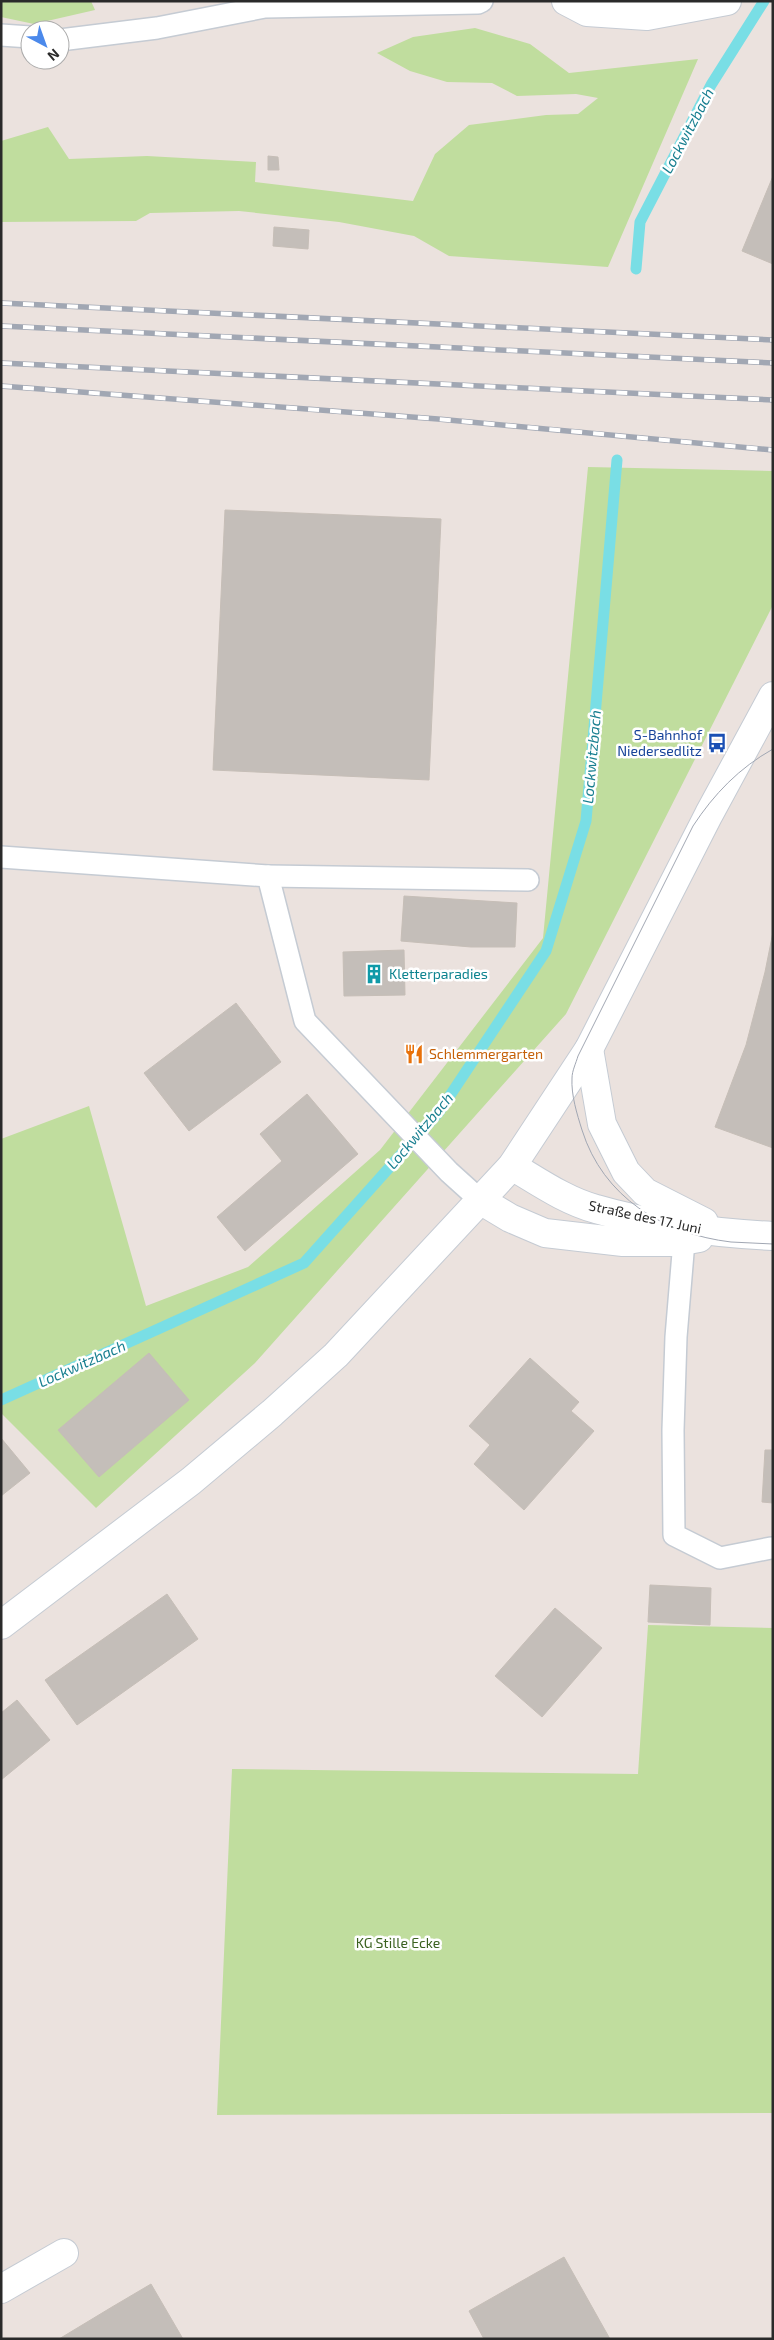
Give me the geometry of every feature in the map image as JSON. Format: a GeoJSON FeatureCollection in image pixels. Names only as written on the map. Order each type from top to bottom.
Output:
{"type":"FeatureCollection","features":[{"type":"Feature","properties":{"kind":"street"},"geometry":{"type":"LineString","coordinates":[[566,1],[587,12],[647,16],[726,1]]}},
{"type":"Feature","properties":{"kind":"street"},"geometry":{"type":"LineString","coordinates":[[1,1625],[139,1522],[272,1413],[336,1355],[512,1166],[589,1049],[709,814],[773,696]]}},
{"type":"Feature","properties":{"kind":"street"},"geometry":{"type":"LineString","coordinates":[[589,1049],[602,1124],[626,1172],[645,1192],[728,1234]]}},
{"type":"Feature","properties":{"kind":"street","name":"Straße des 17. Juni"},"geometry":{"type":"LineString","coordinates":[[512,1166],[560,1194],[595,1209],[728,1234],[773,1236]]}},
{"type":"Feature","properties":{"kind":"street","name":"Straße des 17. Juni"},"geometry":{"type":"LineString","coordinates":[[480,1200],[510,1218],[545,1233],[623,1242],[684,1241],[728,1234]]}},
{"type":"Feature","properties":{"kind":"street"},"geometry":{"type":"LineString","coordinates":[[1,2289],[64,2253]]}},
{"type":"Feature","properties":{"kind":"lane"},"geometry":{"type":"LineString","coordinates":[[70,39],[157,28],[256,4],[469,3],[482,1]]}},
{"type":"Feature","properties":{"kind":"lane"},"geometry":{"type":"LineString","coordinates":[[1,35],[20,37]]}},
{"type":"Feature","properties":{"kind":"lane"},"geometry":{"type":"LineString","coordinates":[[1,857],[268,876],[528,880]]}},
{"type":"Feature","properties":{"kind":"lane"},"geometry":{"type":"LineString","coordinates":[[268,876],[305,1021],[394,1116],[449,1172],[480,1200]]}},
{"type":"Feature","properties":{"kind":"lane"},"geometry":{"type":"LineString","coordinates":[[684,1241],[675,1346],[672,1430],[674,1535],[720,1558],[771,1548]]}},
{"type":"Feature","properties":{"kind":"green space"},"geometry":{"type":"Polygon","coordinates":[[[1,1],[91,1],[95,10],[51,20],[20,21],[1,17],[1,1]]]}},
{"type":"Feature","properties":{"kind":"green space"},"geometry":{"type":"Polygon","coordinates":[[[475,28],[530,44],[569,73],[698,59],[608,267],[449,256],[414,236],[339,222],[239,211],[150,213],[136,221],[1,222],[1,141],[48,127],[69,159],[147,156],[256,162],[255,182],[413,201],[435,154],[469,125],[546,115],[578,114],[598,98],[576,94],[517,96],[492,83],[447,82],[410,71],[377,53],[413,37],[475,28]]]}},
{"type":"Feature","properties":{"kind":"green space"},"geometry":{"type":"Polygon","coordinates":[[[588,467],[773,471],[773,605],[566,1014],[255,1363],[96,1508],[1,1413],[1,1139],[89,1106],[146,1306],[248,1267],[380,1150],[543,938],[588,467]]]}},
{"type":"Feature","properties":{"kind":"green space","name":"KG Stille Ecke"},"geometry":{"type":"Polygon","coordinates":[[[648,1625],[773,1628],[773,2113],[217,2115],[232,1769],[638,1774],[648,1625]]]}},
{"type":"Feature","properties":{"kind":"building"},"geometry":{"type":"Polygon","coordinates":[[[268,156],[278,157],[279,170],[268,170],[268,156]]]}},
{"type":"Feature","properties":{"kind":"building"},"geometry":{"type":"Polygon","coordinates":[[[773,176],[773,264],[742,251],[773,176]]]}},
{"type":"Feature","properties":{"kind":"building"},"geometry":{"type":"Polygon","coordinates":[[[274,227],[309,230],[308,249],[273,246],[274,227]]]}},
{"type":"Feature","properties":{"kind":"building"},"geometry":{"type":"Polygon","coordinates":[[[225,510],[441,519],[429,780],[213,770],[225,510]]]}},
{"type":"Feature","properties":{"kind":"building"},"geometry":{"type":"Polygon","coordinates":[[[404,896],[517,903],[515,947],[471,947],[401,941],[404,896]]]}},
{"type":"Feature","properties":{"kind":"building"},"geometry":{"type":"Polygon","coordinates":[[[773,932],[773,1148],[715,1127],[746,1045],[765,972],[773,932]]]}},
{"type":"Feature","properties":{"kind":"building","name":"Kletterparadies"},"geometry":{"type":"Polygon","coordinates":[[[404,950],[405,995],[344,996],[343,952],[404,950]]]}},
{"type":"Feature","properties":{"kind":"building"},"geometry":{"type":"Polygon","coordinates":[[[236,1003],[281,1062],[189,1131],[144,1073],[236,1003]]]}},
{"type":"Feature","properties":{"kind":"building"},"geometry":{"type":"Polygon","coordinates":[[[307,1094],[358,1154],[245,1251],[217,1217],[282,1161],[260,1134],[307,1094]]]}},
{"type":"Feature","properties":{"kind":"building"},"geometry":{"type":"Polygon","coordinates":[[[149,1353],[189,1400],[99,1477],[58,1430],[149,1353]]]}},
{"type":"Feature","properties":{"kind":"building"},"geometry":{"type":"Polygon","coordinates":[[[530,1358],[579,1402],[571,1411],[594,1431],[524,1510],[474,1464],[490,1445],[469,1426],[530,1358]]]}},
{"type":"Feature","properties":{"kind":"building"},"geometry":{"type":"Polygon","coordinates":[[[1,1438],[30,1473],[1,1496],[1,1438]]]}},
{"type":"Feature","properties":{"kind":"building"},"geometry":{"type":"Polygon","coordinates":[[[765,1450],[773,1450],[773,1503],[762,1502],[765,1450]]]}},
{"type":"Feature","properties":{"kind":"building"},"geometry":{"type":"Polygon","coordinates":[[[650,1585],[711,1588],[710,1625],[648,1622],[650,1585]]]}},
{"type":"Feature","properties":{"kind":"building"},"geometry":{"type":"Polygon","coordinates":[[[167,1594],[198,1639],[77,1725],[45,1680],[167,1594]]]}},
{"type":"Feature","properties":{"kind":"building"},"geometry":{"type":"Polygon","coordinates":[[[555,1608],[602,1648],[542,1717],[495,1676],[555,1608]]]}},
{"type":"Feature","properties":{"kind":"building"},"geometry":{"type":"Polygon","coordinates":[[[17,1700],[50,1740],[1,1780],[1,1713],[17,1700]]]}},
{"type":"Feature","properties":{"kind":"building"},"geometry":{"type":"Polygon","coordinates":[[[564,2257],[610,2339],[484,2339],[469,2311],[564,2257]]]}},
{"type":"Feature","properties":{"kind":"building"},"geometry":{"type":"Polygon","coordinates":[[[151,2284],[183,2339],[59,2339],[112,2307],[151,2284]]]}},
{"type":"Feature","properties":{"kind":"waterway","name":"Lockwitzbach"},"geometry":{"type":"LineString","coordinates":[[636,269],[640,222],[711,85],[764,1]]}},
{"type":"Feature","properties":{"kind":"waterway","name":"Lockwitzbach"},"geometry":{"type":"LineString","coordinates":[[1,1400],[304,1263],[439,1112],[546,951],[586,821],[617,460]]}},
{"type":"Feature","properties":{"kind":"tram line"},"geometry":{"type":"LineString","coordinates":[[773,749],[738,773],[710,803],[693,826],[578,1056],[572,1084],[578,1118],[592,1154],[605,1175],[620,1193],[660,1221],[682,1231],[706,1238],[731,1242],[773,1244]]}},
{"type":"Feature","properties":{"kind":"railway"},"geometry":{"type":"LineString","coordinates":[[1,303],[773,340]]}},
{"type":"Feature","properties":{"kind":"railway"},"geometry":{"type":"LineString","coordinates":[[1,326],[773,363]]}},
{"type":"Feature","properties":{"kind":"railway"},"geometry":{"type":"LineString","coordinates":[[1,363],[773,400]]}},
{"type":"Feature","properties":{"kind":"railway"},"geometry":{"type":"LineString","coordinates":[[1,386],[438,419],[773,450]]}},
{"type":"Feature","properties":{"kind":"place","name":"S-Bahnhof Niedersedlitz"},"geometry":{"type":"Point","coordinates":[717,743]}},
{"type":"Feature","properties":{"kind":"place","name":"Kletterparadies"},"geometry":{"type":"Point","coordinates":[374,974]}},
{"type":"Feature","properties":{"kind":"place","name":"Schlemmergarten"},"geometry":{"type":"Point","coordinates":[414,1054]}}]}
